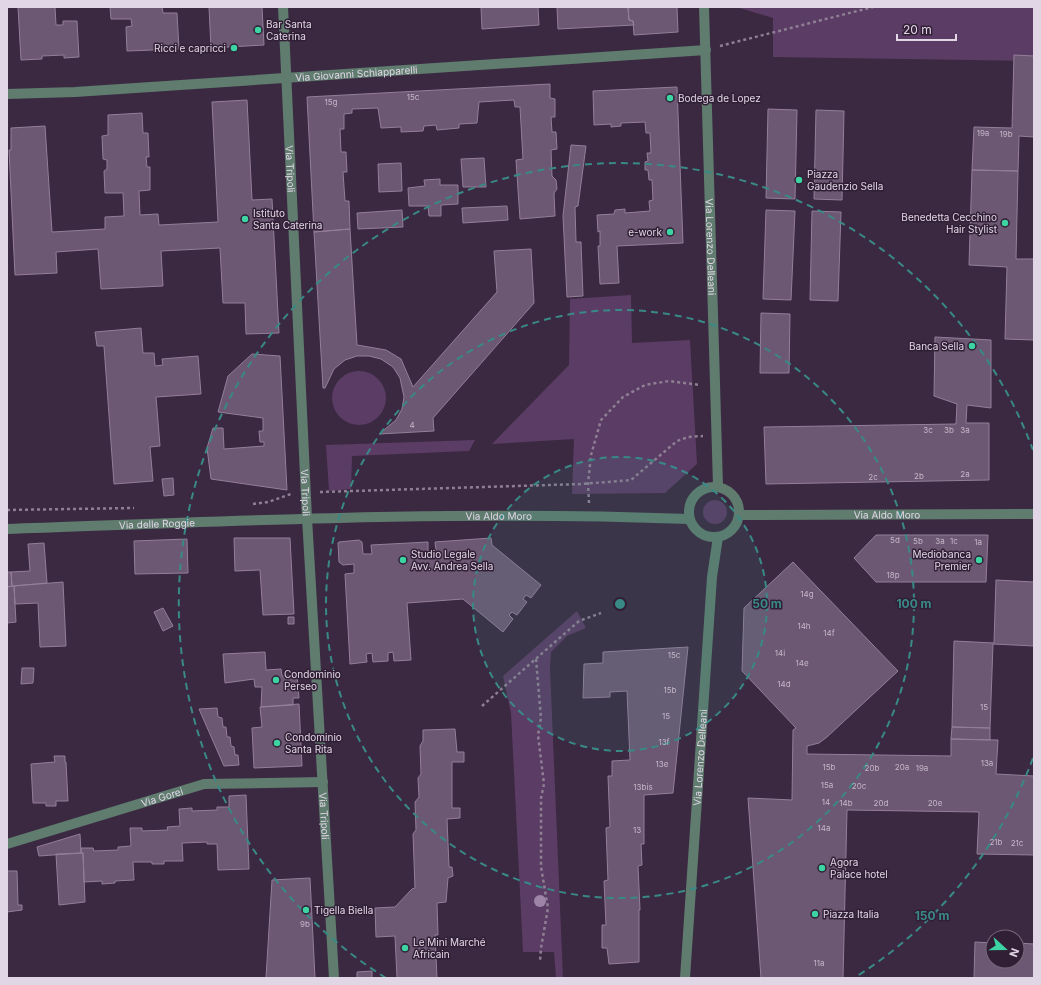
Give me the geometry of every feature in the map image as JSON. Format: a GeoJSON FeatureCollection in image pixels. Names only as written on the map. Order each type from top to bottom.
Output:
{"type":"FeatureCollection","features":[{"type":"Feature","properties":{"kind":"street","name":"Via Tripoli"},"geometry":{"type":"LineString","coordinates":[[283,7],[307,518],[334,978]]}},
{"type":"Feature","properties":{"kind":"street","name":"Via Lorenzo Delleani"},"geometry":{"type":"LineString","coordinates":[[704,7],[715,435],[718,486]]}},
{"type":"Feature","properties":{"kind":"street","name":"Via Giovanni Schiapparelli"},"geometry":{"type":"LineString","coordinates":[[7,94],[75,92],[706,50]]}},
{"type":"Feature","properties":{"kind":"street"},"geometry":{"type":"LineString","coordinates":[[718,486],[726,489],[737,500],[739,515],[732,530],[718,537],[704,535],[697,532],[689,519],[690,502],[695,495],[709,487],[718,486]]}},
{"type":"Feature","properties":{"kind":"street","name":"Via Aldo Moro"},"geometry":{"type":"LineString","coordinates":[[739,515],[1034,514]]}},
{"type":"Feature","properties":{"kind":"street","name":"Via Aldo Moro"},"geometry":{"type":"LineString","coordinates":[[307,518],[589,515],[689,519]]}},
{"type":"Feature","properties":{"kind":"street","name":"Via delle Roggie"},"geometry":{"type":"LineString","coordinates":[[7,529],[307,518]]}},
{"type":"Feature","properties":{"kind":"street","name":"Via Lorenzo Delleani"},"geometry":{"type":"LineString","coordinates":[[685,978],[711,584],[718,537]]}},
{"type":"Feature","properties":{"kind":"street","name":"Via Gorei"},"geometry":{"type":"LineString","coordinates":[[7,844],[204,784],[322,782]]}},
{"type":"Feature","properties":{"kind":"path"},"geometry":{"type":"LineString","coordinates":[[706,50],[873,7]]}},
{"type":"Feature","properties":{"kind":"path"},"geometry":{"type":"LineString","coordinates":[[589,515],[588,484],[592,455],[601,420],[622,397],[645,385],[669,382],[714,387]]}},
{"type":"Feature","properties":{"kind":"path"},"geometry":{"type":"LineString","coordinates":[[250,504],[268,502],[288,494],[347,490],[588,484],[631,480],[676,441],[688,437],[715,435]]}},
{"type":"Feature","properties":{"kind":"path"},"geometry":{"type":"LineString","coordinates":[[7,510],[140,508]]}},
{"type":"Feature","properties":{"kind":"path"},"geometry":{"type":"LineString","coordinates":[[482,706],[579,621],[601,613]]}},
{"type":"Feature","properties":{"kind":"path"},"geometry":{"type":"LineString","coordinates":[[536,659],[541,718],[538,735],[544,784],[541,798],[541,868],[548,908],[540,961]]}},
{"type":"Feature","properties":{"kind":"shaded area"},"geometry":{"type":"Polygon","coordinates":[[[736,7],[1034,7],[1034,61],[773,57],[773,18],[736,7]]]}},
{"type":"Feature","properties":{"kind":"shaded area"},"geometry":{"type":"Polygon","coordinates":[[[631,295],[632,343],[690,340],[697,464],[665,493],[572,494],[574,439],[492,444],[569,365],[570,299],[631,295]]]}},
{"type":"Feature","properties":{"kind":"shaded area"},"geometry":{"type":"Polygon","coordinates":[[[359,371],[369,373],[378,379],[384,388],[386,398],[384,408],[378,417],[369,423],[359,425],[349,423],[340,417],[334,408],[332,398],[334,388],[340,379],[349,373],[359,371]]]}},
{"type":"Feature","properties":{"kind":"shaded area"},"geometry":{"type":"Polygon","coordinates":[[[475,440],[469,451],[352,456],[351,489],[329,491],[326,445],[475,440]]]}},
{"type":"Feature","properties":{"kind":"shaded area"},"geometry":{"type":"Polygon","coordinates":[[[715,500],[720,501],[726,507],[726,517],[720,523],[715,524],[710,523],[704,517],[703,512],[704,507],[710,501],[715,500]]]}},
{"type":"Feature","properties":{"kind":"shaded area"},"geometry":{"type":"Polygon","coordinates":[[[577,611],[586,628],[567,636],[551,652],[550,668],[563,978],[556,978],[554,952],[523,952],[511,713],[503,676],[577,611]]]}},
{"type":"Feature","properties":{"kind":"building"},"geometry":{"type":"Polygon","coordinates":[[[18,7],[55,7],[56,25],[63,25],[63,21],[77,21],[79,57],[64,58],[64,55],[42,56],[42,59],[21,60],[18,7]]]}},
{"type":"Feature","properties":{"kind":"building"},"geometry":{"type":"Polygon","coordinates":[[[110,7],[162,7],[163,13],[177,13],[179,49],[127,51],[126,27],[132,26],[131,19],[111,19],[110,7]]]}},
{"type":"Feature","properties":{"kind":"building"},"geometry":{"type":"Polygon","coordinates":[[[209,7],[262,7],[264,45],[211,48],[209,7]]]}},
{"type":"Feature","properties":{"kind":"building"},"geometry":{"type":"Polygon","coordinates":[[[481,7],[538,7],[539,25],[482,29],[481,7]]]}},
{"type":"Feature","properties":{"kind":"building"},"geometry":{"type":"Polygon","coordinates":[[[557,7],[633,7],[628,8],[629,20],[633,21],[634,25],[558,29],[557,7]]]}},
{"type":"Feature","properties":{"kind":"building"},"geometry":{"type":"Polygon","coordinates":[[[677,7],[678,32],[634,35],[633,21],[629,20],[628,8],[677,7]]]}},
{"type":"Feature","properties":{"kind":"building"},"geometry":{"type":"Polygon","coordinates":[[[1014,55],[1034,56],[1034,137],[1019,136],[1018,171],[972,170],[974,127],[1012,128],[1014,55]]]}},
{"type":"Feature","properties":{"kind":"building"},"geometry":{"type":"Polygon","coordinates":[[[550,84],[550,98],[555,99],[555,117],[551,117],[552,132],[556,132],[557,149],[551,150],[552,176],[556,180],[557,189],[554,193],[555,216],[520,219],[516,160],[523,159],[520,107],[515,107],[514,100],[479,102],[477,123],[459,124],[459,128],[437,130],[436,125],[424,126],[423,131],[401,132],[401,127],[381,128],[378,108],[352,109],[352,113],[344,114],[344,129],[340,129],[341,152],[346,152],[347,172],[343,172],[345,201],[349,201],[350,229],[314,232],[307,97],[550,84]]]}},
{"type":"Feature","properties":{"kind":"building"},"geometry":{"type":"Polygon","coordinates":[[[677,87],[683,243],[617,246],[619,283],[600,284],[598,246],[600,246],[600,231],[598,232],[597,215],[614,214],[615,210],[625,209],[625,213],[650,211],[649,201],[653,200],[652,180],[649,180],[648,170],[645,170],[645,162],[648,161],[647,153],[651,153],[650,133],[646,133],[645,122],[621,123],[621,126],[611,127],[611,124],[594,125],[593,91],[677,87]]]}},
{"type":"Feature","properties":{"kind":"building","name":"Istituto Santa Caterina"},"geometry":{"type":"Polygon","coordinates":[[[247,100],[252,200],[272,199],[279,333],[246,334],[245,303],[223,303],[220,248],[161,251],[163,286],[101,289],[98,249],[56,252],[57,273],[15,275],[9,150],[11,150],[11,128],[45,126],[52,232],[105,229],[105,217],[124,216],[123,193],[105,193],[104,171],[107,169],[107,160],[103,159],[102,136],[108,135],[108,115],[142,113],[143,133],[148,133],[149,157],[146,157],[147,167],[150,167],[150,190],[139,191],[140,215],[158,214],[159,225],[218,222],[212,102],[247,100]]]}},
{"type":"Feature","properties":{"kind":"building"},"geometry":{"type":"Polygon","coordinates":[[[768,109],[797,110],[795,199],[766,198],[768,109]]]}},
{"type":"Feature","properties":{"kind":"building"},"geometry":{"type":"Polygon","coordinates":[[[816,110],[844,111],[842,200],[814,199],[816,110]]]}},
{"type":"Feature","properties":{"kind":"building"},"geometry":{"type":"Polygon","coordinates":[[[571,145],[586,146],[578,206],[575,207],[576,242],[581,242],[583,296],[567,297],[563,216],[571,145]]]}},
{"type":"Feature","properties":{"kind":"building"},"geometry":{"type":"Polygon","coordinates":[[[484,158],[486,187],[463,187],[461,159],[484,158]]]}},
{"type":"Feature","properties":{"kind":"building"},"geometry":{"type":"Polygon","coordinates":[[[401,163],[402,191],[379,192],[378,164],[401,163]]]}},
{"type":"Feature","properties":{"kind":"building"},"geometry":{"type":"Polygon","coordinates":[[[972,170],[1018,171],[1016,259],[1034,259],[1034,340],[1005,339],[1007,267],[969,265],[972,170]]]}},
{"type":"Feature","properties":{"kind":"building"},"geometry":{"type":"Polygon","coordinates":[[[440,179],[440,185],[458,185],[458,204],[441,205],[441,216],[429,216],[428,206],[409,206],[408,188],[425,186],[424,180],[440,179]]]}},
{"type":"Feature","properties":{"kind":"building"},"geometry":{"type":"Polygon","coordinates":[[[507,206],[508,220],[463,223],[462,208],[507,206]]]}},
{"type":"Feature","properties":{"kind":"building"},"geometry":{"type":"Polygon","coordinates":[[[402,210],[403,227],[358,229],[357,213],[402,210]]]}},
{"type":"Feature","properties":{"kind":"building"},"geometry":{"type":"Polygon","coordinates":[[[766,210],[795,211],[791,300],[763,299],[766,210]]]}},
{"type":"Feature","properties":{"kind":"building"},"geometry":{"type":"Polygon","coordinates":[[[812,211],[841,212],[838,301],[810,300],[812,211]]]}},
{"type":"Feature","properties":{"kind":"building"},"geometry":{"type":"Polygon","coordinates":[[[350,229],[357,345],[386,350],[401,359],[413,387],[497,292],[494,251],[531,249],[534,303],[433,418],[434,431],[379,434],[396,420],[402,409],[404,397],[400,378],[393,367],[381,359],[369,356],[357,356],[345,360],[334,369],[325,388],[323,388],[314,232],[350,229]]]}},
{"type":"Feature","properties":{"kind":"building"},"geometry":{"type":"Polygon","coordinates":[[[761,313],[790,314],[789,373],[760,373],[761,313]]]}},
{"type":"Feature","properties":{"kind":"building"},"geometry":{"type":"Polygon","coordinates":[[[141,328],[143,353],[154,353],[155,366],[163,365],[162,359],[198,356],[201,394],[156,397],[160,446],[150,447],[153,481],[114,484],[104,346],[97,346],[95,332],[141,328]]]}},
{"type":"Feature","properties":{"kind":"building"},"geometry":{"type":"Polygon","coordinates":[[[935,337],[991,340],[991,408],[967,405],[966,423],[989,423],[989,480],[766,484],[764,427],[956,424],[957,404],[934,396],[935,337]]]}},
{"type":"Feature","properties":{"kind":"building"},"geometry":{"type":"Polygon","coordinates":[[[252,354],[280,356],[287,490],[211,479],[207,448],[213,428],[223,428],[224,449],[264,446],[264,442],[260,442],[259,431],[263,431],[263,418],[218,412],[228,376],[252,354]]]}},
{"type":"Feature","properties":{"kind":"building"},"geometry":{"type":"Polygon","coordinates":[[[173,478],[174,495],[164,496],[162,479],[173,478]]]}},
{"type":"Feature","properties":{"kind":"building"},"geometry":{"type":"Polygon","coordinates":[[[876,535],[988,535],[986,582],[876,582],[854,558],[876,535]]]}},
{"type":"Feature","properties":{"kind":"building"},"geometry":{"type":"Polygon","coordinates":[[[234,538],[290,538],[294,614],[263,615],[260,570],[235,571],[234,538]]]}},
{"type":"Feature","properties":{"kind":"building"},"geometry":{"type":"Polygon","coordinates":[[[491,538],[492,545],[541,585],[531,598],[526,595],[523,599],[527,602],[517,615],[512,612],[509,615],[513,619],[503,632],[463,599],[407,603],[411,660],[394,661],[393,652],[388,653],[388,661],[373,662],[372,653],[366,654],[367,662],[350,664],[345,574],[354,573],[354,564],[343,565],[339,562],[339,542],[359,540],[362,542],[363,554],[372,554],[371,545],[428,542],[428,551],[436,550],[435,542],[491,538]]]}},
{"type":"Feature","properties":{"kind":"building"},"geometry":{"type":"Polygon","coordinates":[[[187,539],[188,573],[135,574],[134,541],[187,539]]]}},
{"type":"Feature","properties":{"kind":"building"},"geometry":{"type":"Polygon","coordinates":[[[44,543],[47,583],[12,586],[11,572],[30,571],[28,544],[44,543]]]}},
{"type":"Feature","properties":{"kind":"building"},"geometry":{"type":"Polygon","coordinates":[[[793,562],[898,671],[827,737],[819,743],[807,746],[807,754],[951,756],[951,739],[998,740],[996,774],[1034,776],[1034,855],[977,854],[979,812],[847,810],[843,978],[761,978],[748,798],[792,800],[793,730],[796,728],[742,671],[744,608],[793,562]]]}},
{"type":"Feature","properties":{"kind":"building"},"geometry":{"type":"Polygon","coordinates":[[[7,572],[11,572],[12,586],[7,587],[7,572]]]}},
{"type":"Feature","properties":{"kind":"building"},"geometry":{"type":"Polygon","coordinates":[[[996,580],[1034,582],[1034,646],[993,644],[990,728],[952,727],[954,641],[994,643],[996,580]]]}},
{"type":"Feature","properties":{"kind":"building"},"geometry":{"type":"Polygon","coordinates":[[[63,582],[66,646],[40,647],[38,603],[15,604],[14,586],[63,582]]]}},
{"type":"Feature","properties":{"kind":"building"},"geometry":{"type":"Polygon","coordinates":[[[14,586],[16,622],[7,623],[7,587],[14,586]]]}},
{"type":"Feature","properties":{"kind":"building"},"geometry":{"type":"Polygon","coordinates":[[[163,608],[173,626],[163,631],[154,612],[163,608]]]}},
{"type":"Feature","properties":{"kind":"building"},"geometry":{"type":"Polygon","coordinates":[[[288,617],[294,617],[294,624],[288,624],[288,617]]]}},
{"type":"Feature","properties":{"kind":"building"},"geometry":{"type":"Polygon","coordinates":[[[688,647],[673,793],[644,795],[644,844],[641,844],[642,865],[638,866],[640,910],[639,962],[609,964],[607,948],[602,948],[602,925],[606,925],[604,881],[608,880],[606,828],[610,827],[608,776],[612,776],[612,761],[630,760],[627,691],[610,692],[610,697],[583,698],[584,664],[603,663],[603,652],[688,647]]]}},
{"type":"Feature","properties":{"kind":"building","name":"Condominio Perseo"},"geometry":{"type":"Polygon","coordinates":[[[265,652],[266,670],[281,669],[282,676],[297,675],[299,698],[293,698],[293,705],[261,707],[262,687],[255,687],[254,679],[225,683],[223,654],[265,652]]]}},
{"type":"Feature","properties":{"kind":"building"},"geometry":{"type":"Polygon","coordinates":[[[22,668],[34,668],[33,683],[21,684],[22,668]]]}},
{"type":"Feature","properties":{"kind":"building","name":"Condominio Santa Rita"},"geometry":{"type":"Polygon","coordinates":[[[299,704],[302,766],[254,768],[252,728],[262,727],[260,707],[299,704]]]}},
{"type":"Feature","properties":{"kind":"building"},"geometry":{"type":"Polygon","coordinates":[[[217,708],[218,717],[222,718],[223,727],[226,727],[227,737],[230,737],[231,746],[234,747],[235,755],[238,755],[239,765],[224,766],[199,709],[217,708]]]}},
{"type":"Feature","properties":{"kind":"building"},"geometry":{"type":"Polygon","coordinates":[[[952,727],[990,728],[990,740],[951,739],[952,727]]]}},
{"type":"Feature","properties":{"kind":"building"},"geometry":{"type":"Polygon","coordinates":[[[455,729],[457,752],[464,752],[464,762],[452,762],[452,808],[460,808],[460,818],[447,819],[449,867],[452,867],[453,876],[448,878],[446,902],[437,903],[438,935],[435,935],[437,978],[397,978],[395,936],[376,937],[375,908],[395,907],[412,889],[415,888],[413,834],[416,830],[415,802],[419,797],[418,778],[421,774],[420,746],[423,741],[423,730],[455,729]]]}},
{"type":"Feature","properties":{"kind":"building"},"geometry":{"type":"Polygon","coordinates":[[[54,756],[65,756],[68,801],[56,801],[56,806],[46,806],[46,803],[33,803],[31,764],[55,762],[54,756]]]}},
{"type":"Feature","properties":{"kind":"building"},"geometry":{"type":"Polygon","coordinates":[[[246,795],[249,869],[218,870],[217,844],[207,844],[207,842],[182,843],[183,861],[164,861],[164,864],[152,864],[152,862],[133,862],[134,880],[115,881],[115,883],[102,884],[102,881],[84,882],[83,853],[81,853],[81,848],[93,848],[94,851],[118,850],[118,847],[131,846],[130,828],[142,828],[142,831],[168,830],[167,827],[180,826],[179,809],[192,808],[192,811],[217,810],[217,807],[229,807],[229,796],[246,795]]]}},
{"type":"Feature","properties":{"kind":"building"},"geometry":{"type":"Polygon","coordinates":[[[80,834],[81,853],[39,856],[37,847],[80,834]]]}},
{"type":"Feature","properties":{"kind":"building"},"geometry":{"type":"Polygon","coordinates":[[[83,853],[85,902],[59,905],[56,854],[83,853]]]}},
{"type":"Feature","properties":{"kind":"building"},"geometry":{"type":"Polygon","coordinates":[[[7,871],[17,871],[18,905],[22,905],[22,910],[7,912],[7,871]]]}},
{"type":"Feature","properties":{"kind":"building"},"geometry":{"type":"Polygon","coordinates":[[[310,878],[315,978],[266,978],[272,880],[310,878]]]}},
{"type":"Feature","properties":{"kind":"building"},"geometry":{"type":"Polygon","coordinates":[[[975,942],[985,943],[985,969],[1025,969],[1025,943],[1034,944],[1034,978],[974,978],[975,942]]]}},
{"type":"Feature","properties":{"kind":"building"},"geometry":{"type":"Polygon","coordinates":[[[372,971],[372,978],[357,978],[357,972],[372,971]]]}},
{"type":"Feature","properties":{"kind":"place","name":"Bar Santa Caterina"},"geometry":{"type":"Point","coordinates":[258,30]}},
{"type":"Feature","properties":{"kind":"place","name":"Ricci e capricci"},"geometry":{"type":"Point","coordinates":[234,48]}},
{"type":"Feature","properties":{"kind":"place","name":"Bodega de Lopez"},"geometry":{"type":"Point","coordinates":[670,98]}},
{"type":"Feature","properties":{"kind":"place","name":"Piazza Gaudenzio Sella"},"geometry":{"type":"Point","coordinates":[799,180]}},
{"type":"Feature","properties":{"kind":"place","name":"Istituto Santa Caterina"},"geometry":{"type":"Point","coordinates":[245,219]}},
{"type":"Feature","properties":{"kind":"place","name":"Benedetta Cecchino Hair Stylist"},"geometry":{"type":"Point","coordinates":[1005,223]}},
{"type":"Feature","properties":{"kind":"place","name":"e-work"},"geometry":{"type":"Point","coordinates":[670,232]}},
{"type":"Feature","properties":{"kind":"place","name":"Banca Sella"},"geometry":{"type":"Point","coordinates":[972,346]}},
{"type":"Feature","properties":{"kind":"place","name":"Studio Legale Avv. Andrea Sella"},"geometry":{"type":"Point","coordinates":[403,560]}},
{"type":"Feature","properties":{"kind":"place","name":"Mediobanca Premier"},"geometry":{"type":"Point","coordinates":[979,560]}},
{"type":"Feature","properties":{"kind":"place","name":"Condominio Perseo"},"geometry":{"type":"Point","coordinates":[276,680]}},
{"type":"Feature","properties":{"kind":"place","name":"Condominio Santa Rita"},"geometry":{"type":"Point","coordinates":[277,743]}},
{"type":"Feature","properties":{"kind":"place","name":"Agora Palace hotel"},"geometry":{"type":"Point","coordinates":[822,868]}},
{"type":"Feature","properties":{"kind":"place","name":"Tigella Biella"},"geometry":{"type":"Point","coordinates":[306,910]}},
{"type":"Feature","properties":{"kind":"place","name":"Piazza Italia"},"geometry":{"type":"Point","coordinates":[815,914]}},
{"type":"Feature","properties":{"kind":"place","name":"Le Mini Marché Africain"},"geometry":{"type":"Point","coordinates":[405,948]}}]}
